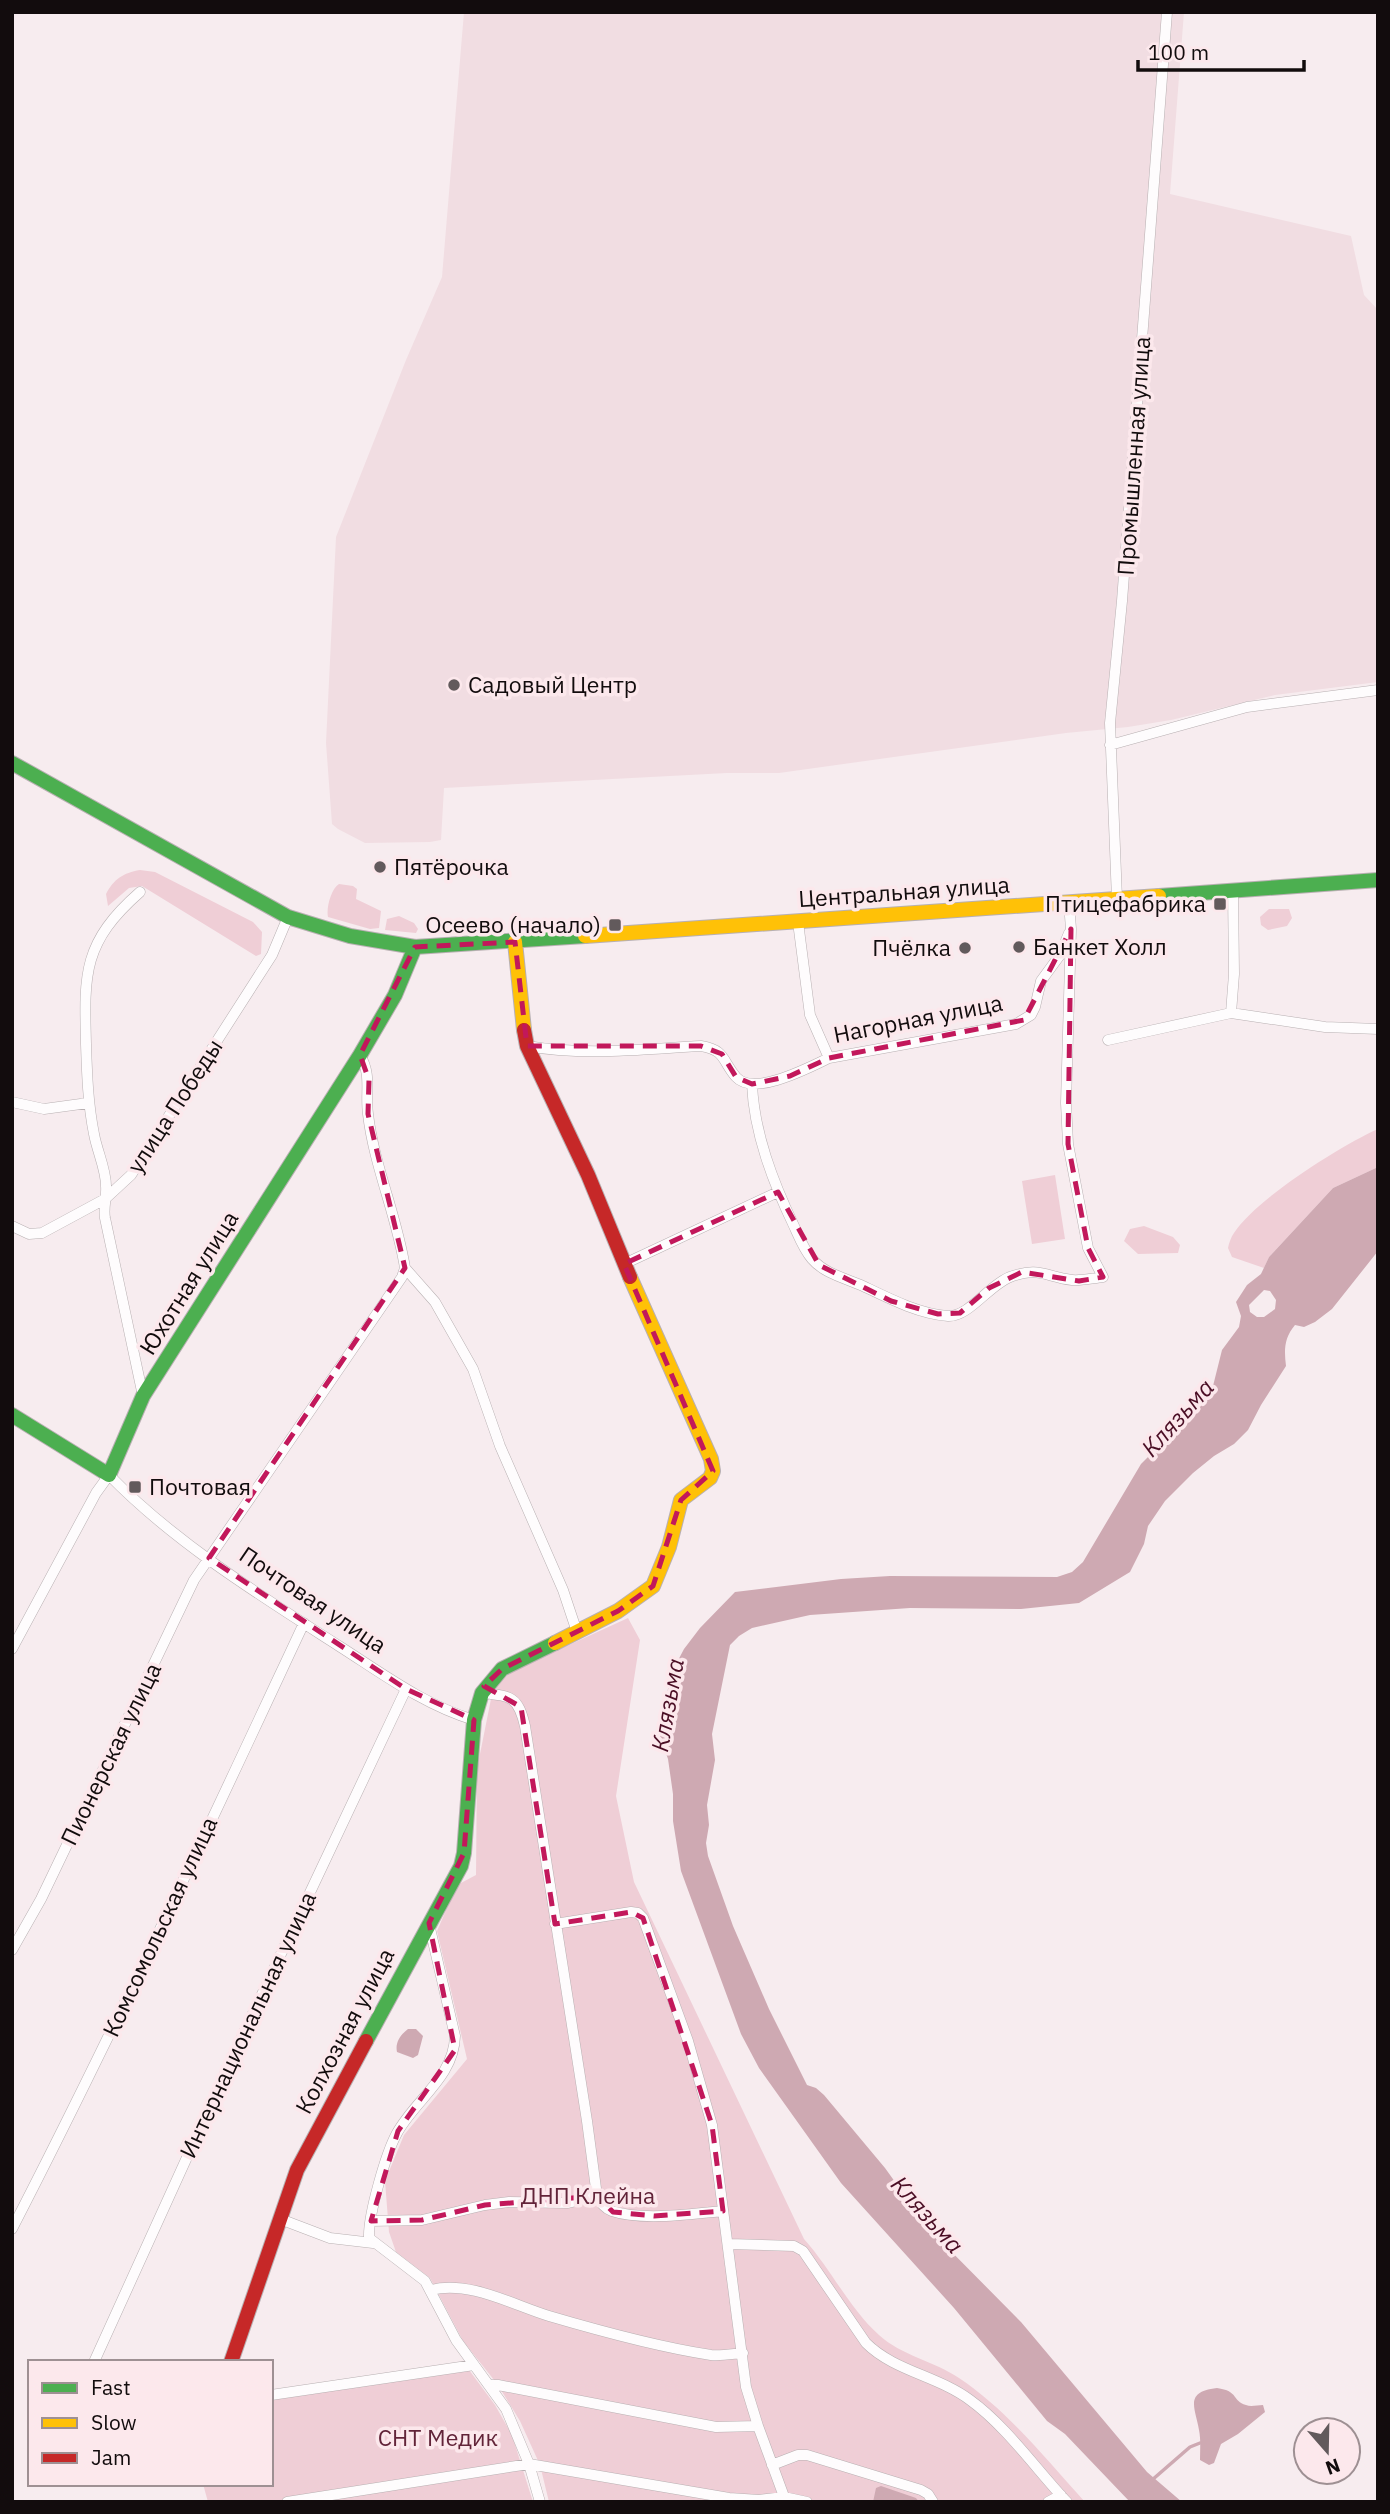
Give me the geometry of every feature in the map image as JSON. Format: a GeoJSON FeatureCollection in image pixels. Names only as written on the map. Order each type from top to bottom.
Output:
{"type":"FeatureCollection","features":[{"type":"Feature","properties":{"kind":"street","name":"Промышленная улица"},"geometry":{"type":"LineString","coordinates":[[1117,899],[1110,745],[1167,12]]}},
{"type":"Feature","properties":{"kind":"street"},"geometry":{"type":"LineString","coordinates":[[1110,745],[1247,707],[1378,690]]}},
{"type":"Feature","properties":{"kind":"street","name":"Центральная улица"},"geometry":{"type":"LineString","coordinates":[[12,763],[288,917],[357,939],[415,947],[1378,880]]}},
{"type":"Feature","properties":{"kind":"street"},"geometry":{"type":"LineString","coordinates":[[1231,1013],[1234,974],[1233,890]]}},
{"type":"Feature","properties":{"kind":"street"},"geometry":{"type":"LineString","coordinates":[[140,892],[117,912],[108,924],[94,950],[84,989],[88,1103],[97,1154],[106,1180],[105,1218],[143,1396]]}},
{"type":"Feature","properties":{"kind":"street"},"geometry":{"type":"LineString","coordinates":[[527,1046],[615,1050],[701,1046],[722,1054],[736,1076],[752,1084],[757,1124],[778,1192],[804,1247],[819,1265],[891,1301],[950,1316],[960,1313],[989,1288],[1021,1272],[1035,1271],[1079,1281],[1103,1277],[1088,1248],[1068,1144],[1066,1103],[1071,929],[1069,903]]}},
{"type":"Feature","properties":{"kind":"street","name":"улица Победы"},"geometry":{"type":"LineString","coordinates":[[12,1226],[36,1236],[104,1199],[131,1175],[272,955],[288,917]]}},
{"type":"Feature","properties":{"kind":"street"},"geometry":{"type":"LineString","coordinates":[[798,922],[810,1015],[830,1058]]}},
{"type":"Feature","properties":{"kind":"street","name":"Нагорная улица"},"geometry":{"type":"LineString","coordinates":[[752,1084],[790,1076],[830,1058],[1003,1027],[1024,1020],[1035,1007],[1041,981],[1060,955],[1071,929]]}},
{"type":"Feature","properties":{"kind":"street"},"geometry":{"type":"LineString","coordinates":[[474,1720],[482,1693],[502,1669],[638,1599],[653,1586],[669,1547],[681,1500],[710,1478],[713,1471],[711,1459],[624,1264],[588,1175],[527,1046],[522,1021],[515,942]]}},
{"type":"Feature","properties":{"kind":"street","name":"Юхотная улица"},"geometry":{"type":"LineString","coordinates":[[12,1649],[96,1493],[109,1475],[143,1396],[360,1055],[395,995],[415,947]]}},
{"type":"Feature","properties":{"kind":"street"},"geometry":{"type":"LineString","coordinates":[[1108,1040],[1231,1013],[1325,1027],[1378,1029]]}},
{"type":"Feature","properties":{"kind":"street"},"geometry":{"type":"LineString","coordinates":[[360,1055],[367,1067],[368,1114],[405,1268],[435,1302],[473,1369],[500,1446],[581,1630]]}},
{"type":"Feature","properties":{"kind":"street"},"geometry":{"type":"LineString","coordinates":[[12,1102],[44,1109],[88,1103]]}},
{"type":"Feature","properties":{"kind":"street"},"geometry":{"type":"LineString","coordinates":[[624,1264],[778,1192]]}},
{"type":"Feature","properties":{"kind":"street","name":"Пионерская улица"},"geometry":{"type":"LineString","coordinates":[[12,1950],[41,1899],[194,1580],[402,1277],[405,1268]]}},
{"type":"Feature","properties":{"kind":"street","name":"Почтовая улица"},"geometry":{"type":"LineString","coordinates":[[12,1415],[109,1475],[132,1499],[209,1559],[304,1623],[406,1689],[440,1708],[474,1720]]}},
{"type":"Feature","properties":{"kind":"street","name":"Комсомольская улица"},"geometry":{"type":"LineString","coordinates":[[12,2228],[91,2072],[304,1623]]}},
{"type":"Feature","properties":{"kind":"street","name":"Интернациональная улица"},"geometry":{"type":"LineString","coordinates":[[95,2360],[238,2045],[406,1689]]}},
{"type":"Feature","properties":{"kind":"street"},"geometry":{"type":"LineString","coordinates":[[482,1693],[504,1695],[515,1700],[521,1707],[597,2196],[603,2207],[613,2212],[654,2216],[723,2211]]}},
{"type":"Feature","properties":{"kind":"street","name":"Колхозная улица"},"geometry":{"type":"LineString","coordinates":[[232,2360],[280,2219],[310,2144],[461,1866],[474,1720]]}},
{"type":"Feature","properties":{"kind":"street"},"geometry":{"type":"LineString","coordinates":[[555,1923],[631,1912],[638,1913],[643,1919],[688,2041],[712,2125],[746,2387],[785,2499]]}},
{"type":"Feature","properties":{"kind":"street"},"geometry":{"type":"LineString","coordinates":[[429,1923],[455,2036],[455,2050],[450,2064],[398,2132],[385,2161],[369,2238],[425,2281],[456,2340],[506,2409],[529,2465],[540,2502]]}},
{"type":"Feature","properties":{"kind":"street"},"geometry":{"type":"LineString","coordinates":[[372,2221],[422,2220],[485,2204],[568,2203],[597,2196]]}},
{"type":"Feature","properties":{"kind":"street"},"geometry":{"type":"LineString","coordinates":[[280,2219],[330,2238],[373,2243]]}},
{"type":"Feature","properties":{"kind":"street"},"geometry":{"type":"LineString","coordinates":[[729,2244],[794,2246],[803,2251],[866,2343],[876,2353],[947,2385],[971,2400],[1023,2452],[1064,2499]]}},
{"type":"Feature","properties":{"kind":"street"},"geometry":{"type":"LineString","coordinates":[[430,2290],[443,2287],[476,2292],[550,2316],[713,2355],[743,2353]]}},
{"type":"Feature","properties":{"kind":"street"},"geometry":{"type":"LineString","coordinates":[[273,2395],[474,2365]]}},
{"type":"Feature","properties":{"kind":"street"},"geometry":{"type":"LineString","coordinates":[[489,2385],[716,2427],[758,2426]]}},
{"type":"Feature","properties":{"kind":"street"},"geometry":{"type":"LineString","coordinates":[[772,2465],[798,2455],[807,2455],[921,2490],[928,2494],[933,2502]]}},
{"type":"Feature","properties":{"kind":"street"},"geometry":{"type":"LineString","coordinates":[[286,2502],[529,2465],[729,2498],[807,2502]]}},
{"type":"Feature","properties":{"kind":"street"},"geometry":{"type":"LineString","coordinates":[[1048,2502],[1064,2499]]}},
{"type":"Feature","properties":{"kind":"highlighted area"},"geometry":{"type":"Polygon","coordinates":[[[1071,929],[1068,1144],[1088,1248],[1103,1277],[1079,1281],[1022,1272],[989,1288],[960,1313],[938,1314],[891,1301],[819,1265],[778,1192],[624,1264],[713,1471],[681,1500],[653,1586],[618,1611],[502,1669],[484,1686],[521,1707],[555,1924],[631,1912],[643,1918],[712,2125],[723,2211],[654,2216],[613,2212],[597,2196],[485,2205],[422,2220],[371,2221],[398,2131],[455,2050],[429,1923],[464,1853],[474,1720],[406,1689],[209,1558],[405,1268],[368,1114],[369,1080],[360,1055],[415,947],[515,942],[527,1046],[701,1046],[722,1054],[736,1077],[752,1084],[790,1076],[829,1058],[1024,1020],[1071,929]]]}},
{"type":"Feature","properties":{"kind":"shaded area"},"geometry":{"type":"Polygon","coordinates":[[[464,12],[1184,12],[1170,194],[1351,236],[1364,295],[1378,310],[1378,682],[1275,695],[1171,720],[1128,727],[1066,733],[779,773],[727,773],[444,788],[441,840],[365,843],[338,829],[332,824],[326,743],[336,537],[442,277],[464,12]]]}},
{"type":"Feature","properties":{"kind":"green space"},"geometry":{"type":"Polygon","coordinates":[[[140,870],[155,872],[253,922],[262,932],[261,954],[256,956],[142,886],[129,888],[108,906],[106,894],[112,884],[124,875],[140,870]]]}},
{"type":"Feature","properties":{"kind":"green space"},"geometry":{"type":"Polygon","coordinates":[[[339,884],[353,886],[357,889],[356,899],[381,911],[379,928],[370,929],[328,917],[330,899],[339,884]]]}},
{"type":"Feature","properties":{"kind":"green space"},"geometry":{"type":"Polygon","coordinates":[[[1269,909],[1289,909],[1292,918],[1287,926],[1268,930],[1261,925],[1260,917],[1269,909]]]}},
{"type":"Feature","properties":{"kind":"green space"},"geometry":{"type":"Polygon","coordinates":[[[399,916],[414,923],[418,929],[416,933],[385,930],[387,919],[399,916]]]}},
{"type":"Feature","properties":{"kind":"green space"},"geometry":{"type":"Polygon","coordinates":[[[1378,1129],[1378,1167],[1333,1188],[1269,1257],[1264,1268],[1232,1257],[1228,1248],[1232,1236],[1260,1205],[1322,1160],[1378,1129]]]}},
{"type":"Feature","properties":{"kind":"green space"},"geometry":{"type":"Polygon","coordinates":[[[1055,1175],[1065,1239],[1032,1244],[1022,1181],[1055,1175]]]}},
{"type":"Feature","properties":{"kind":"green space"},"geometry":{"type":"Polygon","coordinates":[[[1144,1226],[1173,1237],[1180,1245],[1178,1253],[1138,1254],[1124,1241],[1130,1229],[1144,1226]]]}},
{"type":"Feature","properties":{"kind":"green space","name":"ДНП Клейна"},"geometry":{"type":"Polygon","coordinates":[[[628,1618],[640,1640],[616,1796],[634,1882],[804,2239],[858,2313],[879,2335],[898,2348],[949,2372],[976,2391],[1025,2436],[1085,2502],[549,2502],[540,2465],[520,2421],[498,2385],[463,2341],[430,2278],[396,2252],[389,2232],[385,2181],[404,2135],[467,2059],[437,1931],[454,1892],[461,1883],[476,1875],[477,1769],[492,1694],[512,1671],[628,1618]]]}},
{"type":"Feature","properties":{"kind":"green space","name":"СНТ Медик"},"geometry":{"type":"Polygon","coordinates":[[[469,2370],[495,2405],[512,2435],[533,2502],[208,2502],[204,2486],[273,2486],[273,2399],[469,2370]]]}},
{"type":"Feature","properties":{"kind":"water","name":"Клязьма"},"geometry":{"type":"Polygon","coordinates":[[[1378,1167],[1378,1251],[1332,1309],[1304,1327],[1295,1325],[1286,1344],[1286,1366],[1248,1430],[1234,1444],[1193,1473],[1165,1501],[1148,1526],[1144,1544],[1130,1572],[1079,1603],[1021,1609],[910,1608],[810,1615],[752,1628],[730,1645],[712,1734],[715,1760],[707,1805],[708,1856],[733,1926],[769,2009],[807,2085],[824,2095],[885,2168],[929,2229],[1021,2322],[1147,2472],[1182,2502],[1130,2502],[1065,2434],[1047,2421],[954,2308],[841,2183],[759,2068],[741,2034],[681,1871],[673,1821],[673,1794],[668,1759],[660,1736],[662,1710],[674,1668],[684,1649],[735,1592],[890,1576],[1057,1577],[1072,1572],[1083,1562],[1141,1464],[1211,1394],[1222,1350],[1239,1327],[1241,1316],[1236,1302],[1247,1285],[1261,1274],[1269,1257],[1333,1188],[1378,1167]],[[1264,1290],[1249,1305],[1250,1312],[1257,1317],[1264,1317],[1275,1309],[1276,1300],[1270,1291],[1264,1290]]]}},
{"type":"Feature","properties":{"kind":"water"},"geometry":{"type":"Polygon","coordinates":[[[408,2029],[416,2029],[423,2036],[418,2055],[413,2058],[397,2052],[399,2039],[408,2029]]]}},
{"type":"Feature","properties":{"kind":"water"},"geometry":{"type":"Polygon","coordinates":[[[1217,2388],[1229,2391],[1246,2405],[1263,2405],[1265,2412],[1221,2444],[1214,2463],[1209,2465],[1200,2460],[1200,2437],[1194,2402],[1200,2393],[1217,2388]]]}},
{"type":"Feature","properties":{"kind":"water"},"geometry":{"type":"Polygon","coordinates":[[[881,2486],[916,2498],[919,2502],[873,2502],[876,2488],[881,2486]]]}},
{"type":"Feature","properties":{"kind":"waterway"},"geometry":{"type":"LineString","coordinates":[[1152,2480],[1190,2447],[1200,2443]]}},
{"type":"Feature","properties":{"kind":"traffic: fast"},"geometry":{"type":"LineString","coordinates":[[12,763],[288,917],[350,936],[415,947],[585,936]]}},
{"type":"Feature","properties":{"kind":"traffic: fast"},"geometry":{"type":"LineString","coordinates":[[1159,896],[1378,880]]}},
{"type":"Feature","properties":{"kind":"traffic: fast"},"geometry":{"type":"LineString","coordinates":[[12,1415],[109,1475],[143,1396],[360,1055],[395,995],[415,947]]}},
{"type":"Feature","properties":{"kind":"traffic: fast"},"geometry":{"type":"LineString","coordinates":[[366,2041],[461,1866],[474,1720],[482,1693],[502,1669],[555,1643]]}},
{"type":"Feature","properties":{"kind":"traffic: slow"},"geometry":{"type":"LineString","coordinates":[[585,936],[1159,896]]}},
{"type":"Feature","properties":{"kind":"traffic: slow"},"geometry":{"type":"LineString","coordinates":[[515,942],[524,1030]]}},
{"type":"Feature","properties":{"kind":"traffic: slow"},"geometry":{"type":"LineString","coordinates":[[555,1643],[618,1611],[653,1586],[669,1547],[681,1500],[710,1478],[713,1471],[711,1459],[630,1277]]}},
{"type":"Feature","properties":{"kind":"traffic: jam"},"geometry":{"type":"LineString","coordinates":[[524,1030],[527,1046],[588,1175],[630,1277]]}},
{"type":"Feature","properties":{"kind":"traffic: jam"},"geometry":{"type":"LineString","coordinates":[[232,2360],[297,2170],[366,2041]]}},
{"type":"Feature","properties":{"kind":"place","name":"Садовый Центр"},"geometry":{"type":"Point","coordinates":[454,685]}},
{"type":"Feature","properties":{"kind":"place","name":"Пятёрочка"},"geometry":{"type":"Point","coordinates":[380,867]}},
{"type":"Feature","properties":{"kind":"place","name":"Птицефабрика"},"geometry":{"type":"Point","coordinates":[1220,904]}},
{"type":"Feature","properties":{"kind":"place","name":"Осеево (начало)"},"geometry":{"type":"Point","coordinates":[615,925]}},
{"type":"Feature","properties":{"kind":"place","name":"Банкет Холл"},"geometry":{"type":"Point","coordinates":[1019,947]}},
{"type":"Feature","properties":{"kind":"place","name":"Пчёлка"},"geometry":{"type":"Point","coordinates":[965,948]}},
{"type":"Feature","properties":{"kind":"place","name":"Почтовая"},"geometry":{"type":"Point","coordinates":[135,1487]}}]}
